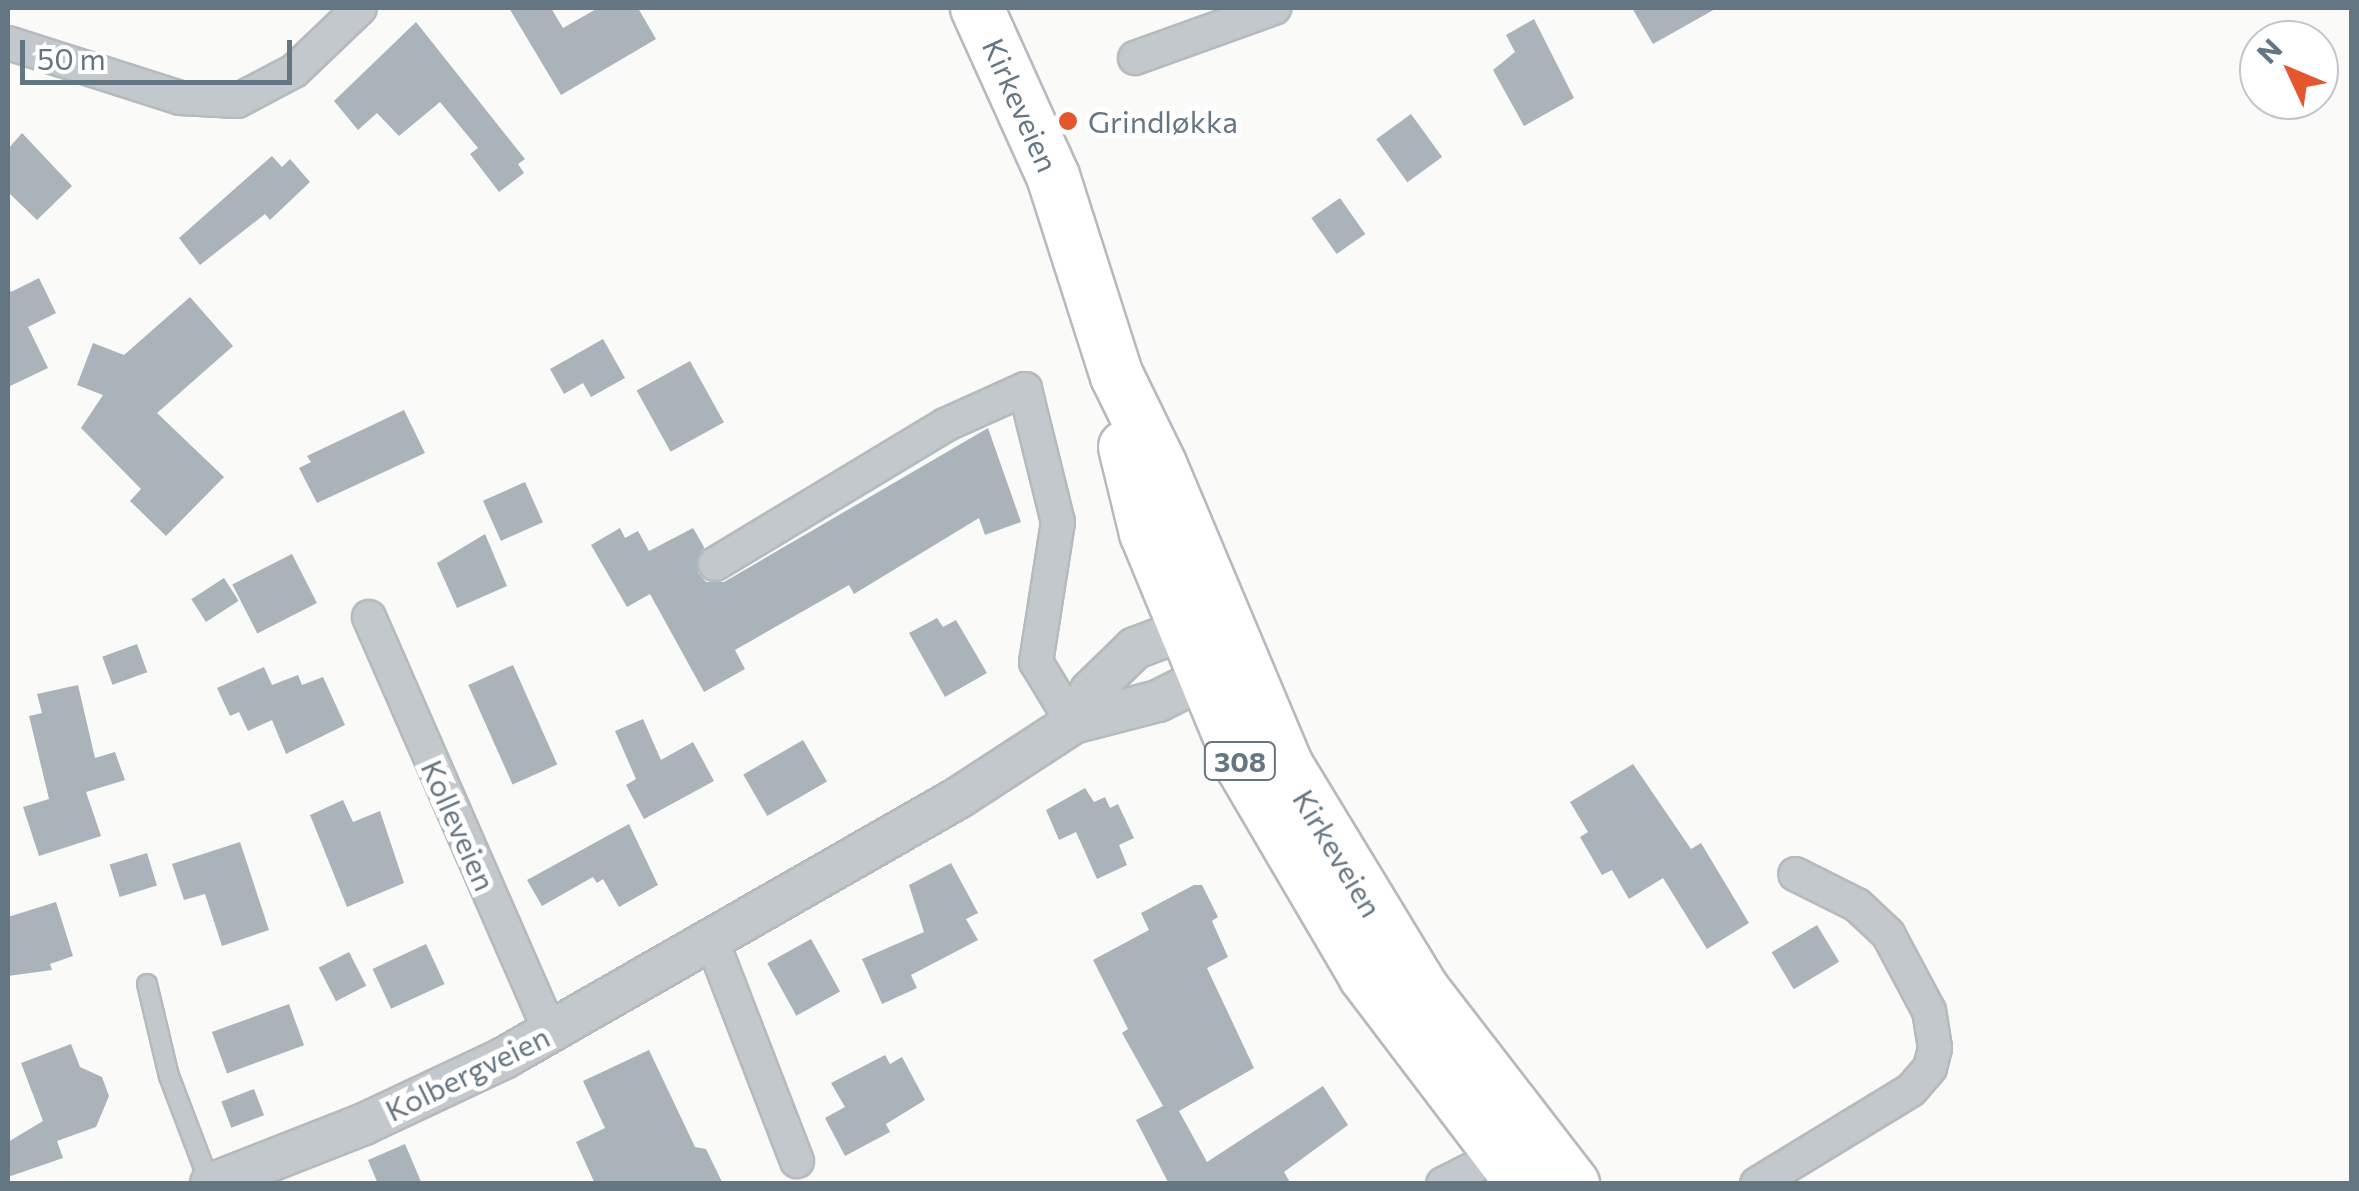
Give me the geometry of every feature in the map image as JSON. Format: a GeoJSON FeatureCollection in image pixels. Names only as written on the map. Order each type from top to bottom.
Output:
{"type":"FeatureCollection","features":[{"type":"Feature","properties":{"kind":"main road","name":"Kirkeveien"},"geometry":{"type":"LineString","coordinates":[[978,8],[1053,176],[1116,376],[1120,430],[1146,533],[1206,649],[1286,766],[1357,888],[1459,1038],[1573,1184]]}},
{"type":"Feature","properties":{"kind":"main road","name":"Kirkeveien"},"geometry":{"type":"LineString","coordinates":[[1206,649],[1242,766],[1365,976],[1522,1184]]}},
{"type":"Feature","properties":{"kind":"street"},"geometry":{"type":"LineString","coordinates":[[1135,58],[1238,14],[1274,8]]}},
{"type":"Feature","properties":{"kind":"street"},"geometry":{"type":"LineString","coordinates":[[8,44],[180,98],[237,101],[294,71],[347,13]]}},
{"type":"Feature","properties":{"kind":"street"},"geometry":{"type":"LineString","coordinates":[[715,564],[945,425],[1025,389],[1058,522],[1036,662],[1073,723]]}},
{"type":"Feature","properties":{"kind":"street","name":"Kolleveien"},"geometry":{"type":"LineString","coordinates":[[369,617],[550,1032]]}},
{"type":"Feature","properties":{"kind":"street","name":"Kolbergveien"},"geometry":{"type":"LineString","coordinates":[[1073,723],[1109,670],[1136,648],[1206,649]]}},
{"type":"Feature","properties":{"kind":"street","name":"Kolbergveien"},"geometry":{"type":"LineString","coordinates":[[210,1184],[430,1094],[550,1032],[712,941],[1073,723],[1158,701],[1206,649]]}},
{"type":"Feature","properties":{"kind":"street"},"geometry":{"type":"LineString","coordinates":[[1757,1184],[1910,1090],[1930,1068],[1934,1048],[1929,1011],[1888,934],[1857,905],[1795,874]]}},
{"type":"Feature","properties":{"kind":"street"},"geometry":{"type":"LineString","coordinates":[[712,941],[798,1161]]}},
{"type":"Feature","properties":{"kind":"lane","name":"Kolbergveien"},"geometry":{"type":"LineString","coordinates":[[147,984],[169,1076],[210,1184]]}},
{"type":"Feature","properties":{"kind":"building"},"geometry":{"type":"Polygon","coordinates":[[[509,8],[551,8],[563,28],[598,8],[638,8],[656,39],[561,95],[509,8]]]}},
{"type":"Feature","properties":{"kind":"building"},"geometry":{"type":"Polygon","coordinates":[[[1632,8],[1717,8],[1653,44],[1632,8]]]}},
{"type":"Feature","properties":{"kind":"building"},"geometry":{"type":"Polygon","coordinates":[[[1534,19],[1574,98],[1524,126],[1493,70],[1515,52],[1506,35],[1534,19]]]}},
{"type":"Feature","properties":{"kind":"building"},"geometry":{"type":"Polygon","coordinates":[[[416,22],[525,159],[518,164],[524,173],[499,192],[470,154],[478,148],[440,102],[399,136],[377,113],[358,130],[334,101],[416,22]]]}},
{"type":"Feature","properties":{"kind":"building"},"geometry":{"type":"Polygon","coordinates":[[[1411,114],[1442,157],[1407,182],[1376,139],[1411,114]]]}},
{"type":"Feature","properties":{"kind":"building"},"geometry":{"type":"Polygon","coordinates":[[[22,133],[72,186],[37,220],[8,192],[8,149],[22,133]]]}},
{"type":"Feature","properties":{"kind":"building"},"geometry":{"type":"Polygon","coordinates":[[[272,156],[282,167],[290,159],[310,182],[270,220],[265,214],[200,265],[179,238],[272,156]]]}},
{"type":"Feature","properties":{"kind":"building"},"geometry":{"type":"Polygon","coordinates":[[[1340,198],[1365,234],[1337,254],[1311,218],[1340,198]]]}},
{"type":"Feature","properties":{"kind":"building"},"geometry":{"type":"Polygon","coordinates":[[[39,278],[56,313],[28,327],[48,368],[8,387],[8,286],[11,292],[39,278]]]}},
{"type":"Feature","properties":{"kind":"building"},"geometry":{"type":"Polygon","coordinates":[[[190,297],[233,346],[157,413],[224,477],[166,536],[130,501],[141,489],[81,428],[103,395],[77,385],[93,343],[124,355],[190,297]]]}},
{"type":"Feature","properties":{"kind":"building"},"geometry":{"type":"Polygon","coordinates":[[[603,339],[625,378],[591,397],[583,383],[564,394],[550,369],[603,339]]]}},
{"type":"Feature","properties":{"kind":"building"},"geometry":{"type":"Polygon","coordinates":[[[690,361],[724,422],[671,452],[637,391],[690,361]]]}},
{"type":"Feature","properties":{"kind":"building"},"geometry":{"type":"Polygon","coordinates":[[[404,410],[425,453],[317,503],[299,468],[311,462],[307,456],[404,410]]]}},
{"type":"Feature","properties":{"kind":"building"},"geometry":{"type":"Polygon","coordinates":[[[988,428],[1021,522],[985,535],[979,518],[854,594],[849,585],[735,650],[745,669],[704,692],[650,594],[627,607],[591,545],[620,528],[625,538],[638,531],[649,551],[693,528],[704,547],[698,573],[706,582],[724,582],[988,428]]]}},
{"type":"Feature","properties":{"kind":"building"},"geometry":{"type":"Polygon","coordinates":[[[525,482],[543,522],[501,541],[483,501],[525,482]]]}},
{"type":"Feature","properties":{"kind":"building"},"geometry":{"type":"Polygon","coordinates":[[[485,534],[507,586],[457,608],[437,563],[485,534]]]}},
{"type":"Feature","properties":{"kind":"building"},"geometry":{"type":"Polygon","coordinates":[[[292,554],[317,603],[257,633],[232,584],[292,554]]]}},
{"type":"Feature","properties":{"kind":"building"},"geometry":{"type":"Polygon","coordinates":[[[224,578],[239,601],[206,622],[191,599],[224,578]]]}},
{"type":"Feature","properties":{"kind":"building"},"geometry":{"type":"Polygon","coordinates":[[[937,618],[943,627],[956,620],[987,673],[945,697],[909,633],[937,618]]]}},
{"type":"Feature","properties":{"kind":"building"},"geometry":{"type":"Polygon","coordinates":[[[137,644],[147,672],[112,685],[102,657],[137,644]]]}},
{"type":"Feature","properties":{"kind":"building"},"geometry":{"type":"Polygon","coordinates":[[[513,665],[557,765],[513,785],[468,685],[513,665]]]}},
{"type":"Feature","properties":{"kind":"building"},"geometry":{"type":"Polygon","coordinates":[[[264,667],[272,685],[298,675],[302,685],[323,677],[345,725],[286,754],[272,720],[248,731],[239,712],[230,716],[217,688],[264,667]]]}},
{"type":"Feature","properties":{"kind":"building"},"geometry":{"type":"Polygon","coordinates":[[[78,685],[95,758],[115,752],[125,780],[86,792],[101,836],[39,856],[23,807],[49,799],[29,716],[42,713],[37,694],[78,685]]]}},
{"type":"Feature","properties":{"kind":"building"},"geometry":{"type":"Polygon","coordinates":[[[643,719],[661,760],[693,742],[714,781],[644,819],[626,785],[636,779],[615,731],[643,719]]]}},
{"type":"Feature","properties":{"kind":"building"},"geometry":{"type":"Polygon","coordinates":[[[803,740],[827,782],[767,816],[743,775],[803,740]]]}},
{"type":"Feature","properties":{"kind":"building"},"geometry":{"type":"Polygon","coordinates":[[[1633,764],[1691,849],[1701,843],[1749,923],[1707,949],[1663,878],[1629,899],[1612,870],[1602,875],[1580,837],[1588,832],[1570,802],[1633,764]]]}},
{"type":"Feature","properties":{"kind":"building"},"geometry":{"type":"Polygon","coordinates":[[[1085,788],[1094,802],[1105,797],[1110,808],[1118,804],[1134,838],[1119,845],[1127,865],[1097,879],[1076,832],[1059,840],[1046,810],[1085,788]]]}},
{"type":"Feature","properties":{"kind":"building"},"geometry":{"type":"Polygon","coordinates":[[[343,800],[353,822],[380,811],[404,883],[347,907],[310,815],[343,800]]]}},
{"type":"Feature","properties":{"kind":"building"},"geometry":{"type":"Polygon","coordinates":[[[629,824],[658,885],[619,907],[603,879],[597,883],[593,877],[542,906],[527,880],[629,824]]]}},
{"type":"Feature","properties":{"kind":"building"},"geometry":{"type":"Polygon","coordinates":[[[240,842],[269,930],[222,946],[205,894],[184,900],[172,864],[240,842]]]}},
{"type":"Feature","properties":{"kind":"building"},"geometry":{"type":"Polygon","coordinates":[[[147,853],[157,886],[120,897],[110,864],[147,853]]]}},
{"type":"Feature","properties":{"kind":"building"},"geometry":{"type":"Polygon","coordinates":[[[951,863],[978,913],[966,919],[978,940],[911,975],[917,988],[882,1004],[862,959],[924,932],[909,885],[951,863]]]}},
{"type":"Feature","properties":{"kind":"building"},"geometry":{"type":"Polygon","coordinates":[[[1194,885],[1202,885],[1218,917],[1212,921],[1228,957],[1207,968],[1254,1068],[1179,1111],[1207,1162],[1323,1086],[1348,1125],[1284,1172],[1291,1184],[1169,1184],[1136,1120],[1163,1106],[1122,1033],[1128,1029],[1093,960],[1149,930],[1141,913],[1194,885]]]}},
{"type":"Feature","properties":{"kind":"building"},"geometry":{"type":"Polygon","coordinates":[[[56,902],[73,956],[50,964],[52,970],[8,976],[8,917],[56,902]]]}},
{"type":"Feature","properties":{"kind":"building"},"geometry":{"type":"Polygon","coordinates":[[[1817,925],[1839,962],[1794,989],[1772,952],[1817,925]]]}},
{"type":"Feature","properties":{"kind":"building"},"geometry":{"type":"Polygon","coordinates":[[[811,939],[840,991],[796,1016],[767,963],[811,939]]]}},
{"type":"Feature","properties":{"kind":"building"},"geometry":{"type":"Polygon","coordinates":[[[426,944],[445,984],[391,1009],[373,969],[426,944]]]}},
{"type":"Feature","properties":{"kind":"building"},"geometry":{"type":"Polygon","coordinates":[[[349,952],[366,986],[336,1001],[319,967],[349,952]]]}},
{"type":"Feature","properties":{"kind":"building"},"geometry":{"type":"Polygon","coordinates":[[[289,1004],[304,1045],[227,1073],[212,1032],[289,1004]]]}},
{"type":"Feature","properties":{"kind":"building"},"geometry":{"type":"Polygon","coordinates":[[[71,1044],[80,1067],[102,1077],[109,1096],[96,1127],[57,1141],[63,1158],[8,1177],[8,1142],[43,1121],[21,1063],[71,1044]]]}},
{"type":"Feature","properties":{"kind":"building"},"geometry":{"type":"Polygon","coordinates":[[[649,1050],[695,1147],[706,1149],[723,1184],[595,1184],[576,1142],[605,1128],[583,1081],[649,1050]]]}},
{"type":"Feature","properties":{"kind":"building"},"geometry":{"type":"Polygon","coordinates":[[[885,1055],[890,1064],[902,1057],[925,1100],[886,1124],[890,1132],[845,1156],[825,1118],[845,1107],[831,1083],[885,1055]]]}},
{"type":"Feature","properties":{"kind":"building"},"geometry":{"type":"Polygon","coordinates":[[[254,1089],[264,1115],[231,1128],[221,1102],[254,1089]]]}},
{"type":"Feature","properties":{"kind":"building"},"geometry":{"type":"Polygon","coordinates":[[[405,1144],[422,1184],[378,1184],[368,1160],[405,1144]]]}},
{"type":"Feature","properties":{"kind":"place","name":"Grindløkka"},"geometry":{"type":"Point","coordinates":[1068,121]}}]}
